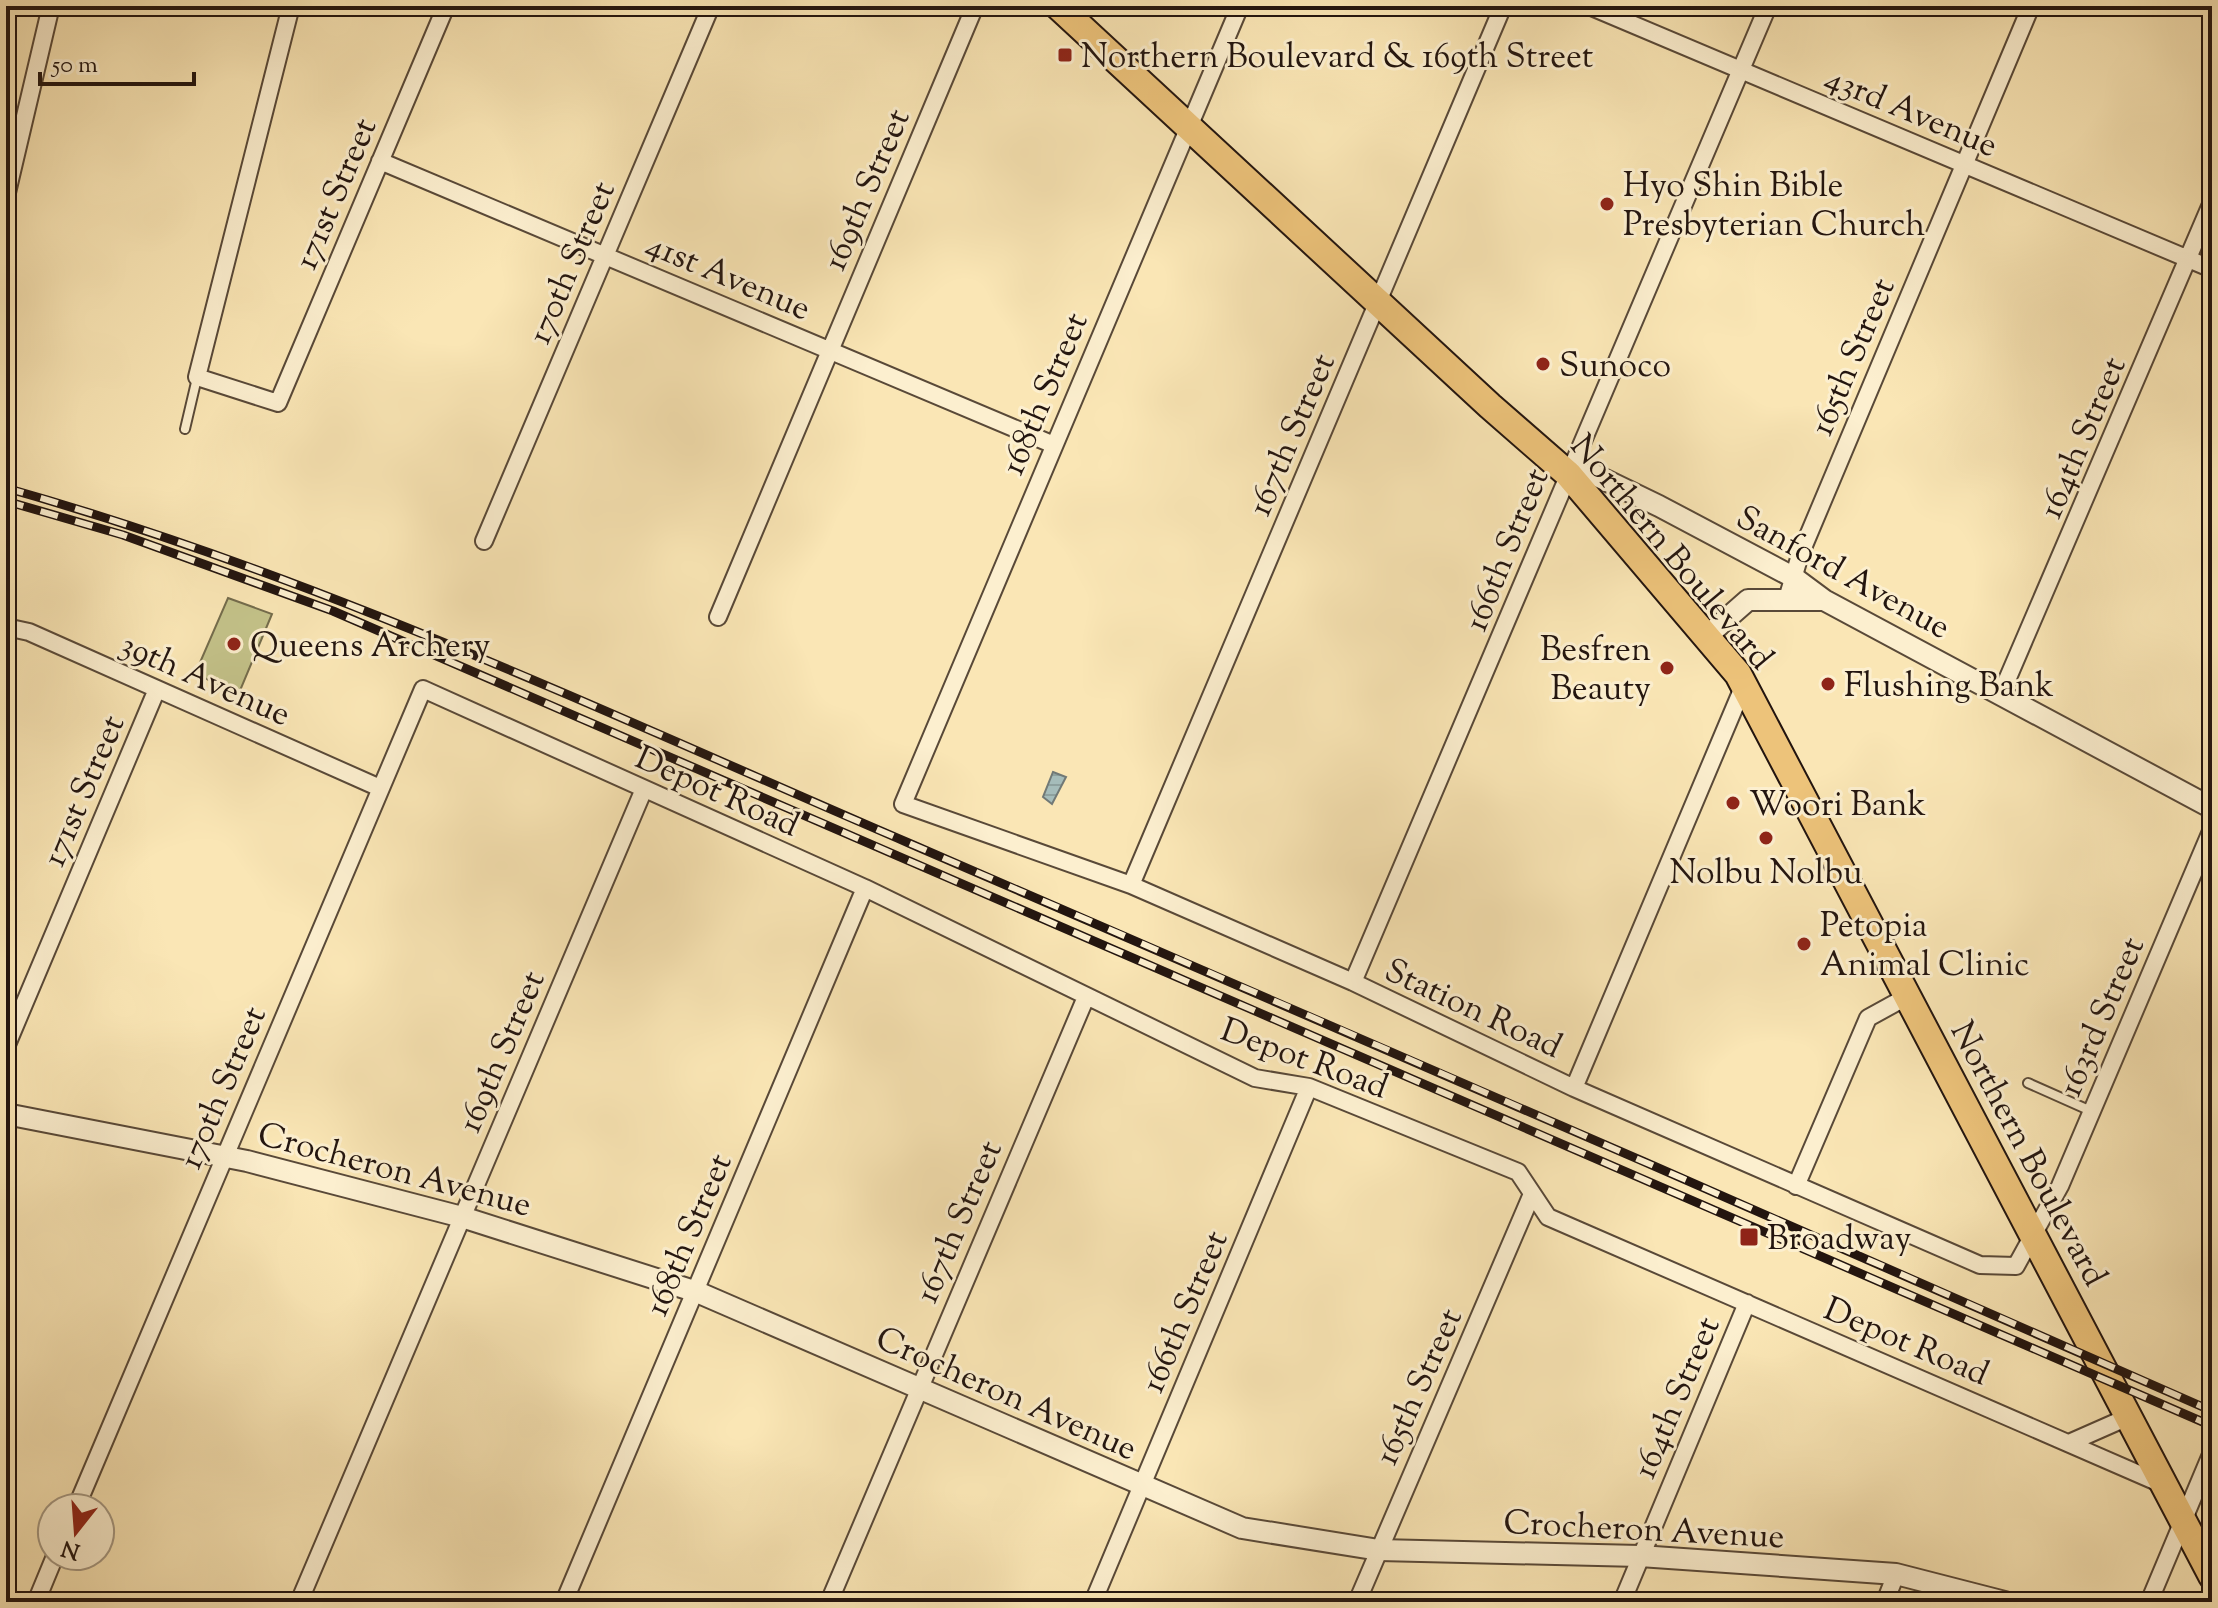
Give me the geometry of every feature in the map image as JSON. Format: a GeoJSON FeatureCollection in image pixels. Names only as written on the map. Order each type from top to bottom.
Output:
{"type":"FeatureCollection","features":[{"type":"Feature","properties":{"kind":"main road","name":"Northern Boulevard"},"geometry":{"type":"LineString","coordinates":[[1058,6],[1378,303],[1568,474],[1741,679],[2212,1576]]}},
{"type":"Feature","properties":{"kind":"street"},"geometry":{"type":"LineString","coordinates":[[6,197],[14,123],[51,6]]}},
{"type":"Feature","properties":{"kind":"street"},"geometry":{"type":"LineString","coordinates":[[197,377],[291,6]]}},
{"type":"Feature","properties":{"kind":"street","name":"171st Street"},"geometry":{"type":"LineString","coordinates":[[197,377],[278,403],[446,6]]}},
{"type":"Feature","properties":{"kind":"street","name":"170th Street"},"geometry":{"type":"LineString","coordinates":[[484,541],[711,6]]}},
{"type":"Feature","properties":{"kind":"street","name":"169th Street"},"geometry":{"type":"LineString","coordinates":[[718,617],[975,6]]}},
{"type":"Feature","properties":{"kind":"street","name":"168th Street"},"geometry":{"type":"LineString","coordinates":[[903,804],[1240,6]]}},
{"type":"Feature","properties":{"kind":"street","name":"167th Street"},"geometry":{"type":"LineString","coordinates":[[1131,885],[1503,6]]}},
{"type":"Feature","properties":{"kind":"street","name":"43rd Avenue"},"geometry":{"type":"LineString","coordinates":[[1589,6],[2212,269]]}},
{"type":"Feature","properties":{"kind":"street","name":"166th Street"},"geometry":{"type":"LineString","coordinates":[[1353,982],[1768,6]]}},
{"type":"Feature","properties":{"kind":"street","name":"165th Street"},"geometry":{"type":"LineString","coordinates":[[1787,599],[1793,577],[2031,6]]}},
{"type":"Feature","properties":{"kind":"street","name":"41st Avenue"},"geometry":{"type":"LineString","coordinates":[[380,161],[1054,445]]}},
{"type":"Feature","properties":{"kind":"street","name":"164th Street"},"geometry":{"type":"LineString","coordinates":[[2001,694],[2020,658],[2212,202]]}},
{"type":"Feature","properties":{"kind":"street","name":"Sanford Avenue"},"geometry":{"type":"LineString","coordinates":[[1568,474],[1595,475],[1793,577],[1824,600],[2212,808]]}},
{"type":"Feature","properties":{"kind":"street"},"geometry":{"type":"LineString","coordinates":[[1707,636],[1748,600],[1824,600]]}},
{"type":"Feature","properties":{"kind":"street","name":"39th Avenue"},"geometry":{"type":"LineString","coordinates":[[6,627],[29,632],[380,788]]}},
{"type":"Feature","properties":{"kind":"street"},"geometry":{"type":"LineString","coordinates":[[1574,1088],[1741,679]]}},
{"type":"Feature","properties":{"kind":"street","name":"171st Street"},"geometry":{"type":"LineString","coordinates":[[6,1047],[157,689]]}},
{"type":"Feature","properties":{"kind":"street","name":"170th Street"},"geometry":{"type":"LineString","coordinates":[[83,1492],[423,689]]}},
{"type":"Feature","properties":{"kind":"street","name":"Depot Road"},"geometry":{"type":"LineString","coordinates":[[423,689],[865,888],[1255,1078],[1309,1087],[1518,1172],[1548,1217],[2164,1485]]}},
{"type":"Feature","properties":{"kind":"street","name":"169th Street"},"geometry":{"type":"LineString","coordinates":[[299,1602],[644,789]]}},
{"type":"Feature","properties":{"kind":"street","name":"Station Road"},"geometry":{"type":"LineString","coordinates":[[903,804],[1131,885],[1353,982],[1574,1088],[1980,1265],[2016,1266]]}},
{"type":"Feature","properties":{"kind":"street","name":"163rd Street"},"geometry":{"type":"LineString","coordinates":[[2016,1266],[2060,1186],[2212,829]]}},
{"type":"Feature","properties":{"kind":"street","name":"168th Street"},"geometry":{"type":"LineString","coordinates":[[564,1602],[865,888]]}},
{"type":"Feature","properties":{"kind":"street"},"geometry":{"type":"LineString","coordinates":[[1796,1186],[1868,1018],[1908,996]]}},
{"type":"Feature","properties":{"kind":"street","name":"167th Street"},"geometry":{"type":"LineString","coordinates":[[829,1602],[1086,997]]}},
{"type":"Feature","properties":{"kind":"street","name":"166th Street"},"geometry":{"type":"LineString","coordinates":[[1093,1602],[1309,1087]]}},
{"type":"Feature","properties":{"kind":"street","name":"Crocheron Avenue"},"geometry":{"type":"LineString","coordinates":[[6,1114],[225,1155],[462,1217],[697,1292],[1242,1528],[1379,1550],[1640,1556],[1896,1574],[2005,1602]]}},
{"type":"Feature","properties":{"kind":"street","name":"165th Street"},"geometry":{"type":"LineString","coordinates":[[1357,1602],[1532,1194]]}},
{"type":"Feature","properties":{"kind":"street","name":"164th Street"},"geometry":{"type":"LineString","coordinates":[[1622,1602],[1747,1303]]}},
{"type":"Feature","properties":{"kind":"street"},"geometry":{"type":"LineString","coordinates":[[2069,1443],[2128,1417]]}},
{"type":"Feature","properties":{"kind":"street"},"geometry":{"type":"LineString","coordinates":[[2149,1602],[2212,1452]]}},
{"type":"Feature","properties":{"kind":"street"},"geometry":{"type":"LineString","coordinates":[[36,1602],[48,1572]]}},
{"type":"Feature","properties":{"kind":"street"},"geometry":{"type":"LineString","coordinates":[[1885,1602],[1896,1574]]}},
{"type":"Feature","properties":{"kind":"lane"},"geometry":{"type":"LineString","coordinates":[[185,429],[197,377]]}},
{"type":"Feature","properties":{"kind":"lane"},"geometry":{"type":"LineString","coordinates":[[2028,1083],[2092,1111]]}},
{"type":"Feature","properties":{"kind":"shaded area","name":"Queens Archery"},"geometry":{"type":"Polygon","coordinates":[[[228,598],[272,614],[239,693],[195,674],[228,598]]]}},
{"type":"Feature","properties":{"kind":"water"},"geometry":{"type":"Polygon","coordinates":[[[1053,772],[1066,777],[1052,804],[1043,797],[1053,772]]]}},
{"type":"Feature","properties":{"kind":"railway"},"geometry":{"type":"LineString","coordinates":[[6,488],[123,523],[238,563],[464,651],[1400,1055],[2212,1411]]}},
{"type":"Feature","properties":{"kind":"railway"},"geometry":{"type":"LineString","coordinates":[[6,501],[123,535],[333,611],[2212,1426]]}},
{"type":"Feature","properties":{"kind":"place","name":"Northern Boulevard & 169th Street"},"geometry":{"type":"Point","coordinates":[1065,55]}},
{"type":"Feature","properties":{"kind":"place","name":"Hyo Shin Bible Presbyterian Church"},"geometry":{"type":"Point","coordinates":[1607,204]}},
{"type":"Feature","properties":{"kind":"place","name":"Sunoco"},"geometry":{"type":"Point","coordinates":[1543,364]}},
{"type":"Feature","properties":{"kind":"place","name":"Queens Archery"},"geometry":{"type":"Point","coordinates":[234,644]}},
{"type":"Feature","properties":{"kind":"place","name":"Besfren Beauty"},"geometry":{"type":"Point","coordinates":[1667,668]}},
{"type":"Feature","properties":{"kind":"place","name":"Flushing Bank"},"geometry":{"type":"Point","coordinates":[1828,684]}},
{"type":"Feature","properties":{"kind":"place","name":"Woori Bank"},"geometry":{"type":"Point","coordinates":[1733,803]}},
{"type":"Feature","properties":{"kind":"place","name":"Nolbu Nolbu"},"geometry":{"type":"Point","coordinates":[1766,838]}},
{"type":"Feature","properties":{"kind":"place","name":"Petopia Animal Clinic"},"geometry":{"type":"Point","coordinates":[1804,944]}},
{"type":"Feature","properties":{"kind":"place","name":"Broadway"},"geometry":{"type":"Point","coordinates":[1749,1237]}}]}
